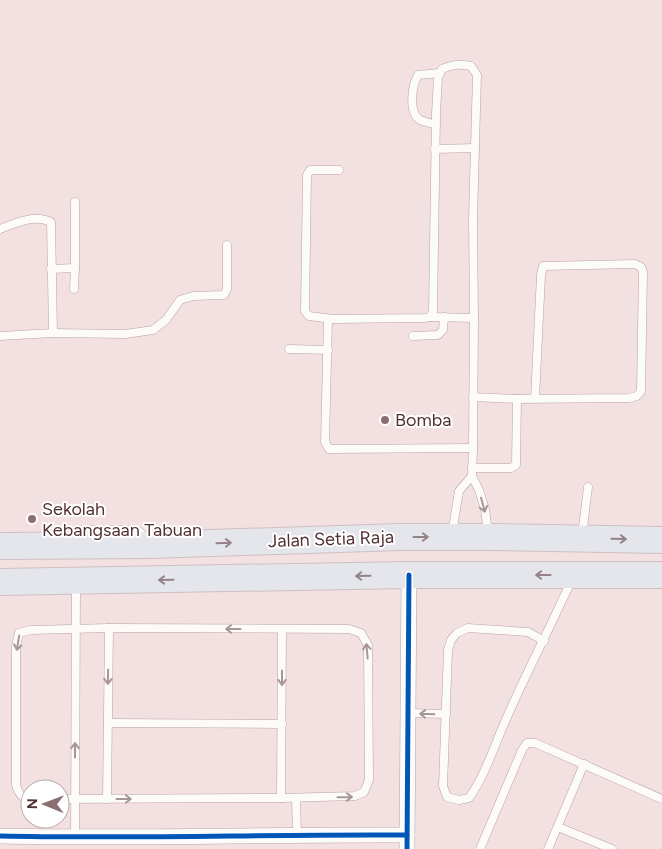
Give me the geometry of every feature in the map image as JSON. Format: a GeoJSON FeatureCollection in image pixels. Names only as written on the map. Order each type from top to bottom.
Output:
{"type":"FeatureCollection","features":[{"type":"Feature","properties":{"kind":"highway","name":"Jalan Setia Raja"},"geometry":{"type":"LineString","coordinates":[[0,546],[149,545],[451,537],[662,540]]}},
{"type":"Feature","properties":{"kind":"highway","name":"Jalan Setia Raja"},"geometry":{"type":"LineString","coordinates":[[0,582],[409,575],[662,575]]}},
{"type":"Feature","properties":{"kind":"street"},"geometry":{"type":"LineString","coordinates":[[0,836],[227,843],[297,834],[407,842],[409,575]]}},
{"type":"Feature","properties":{"kind":"lane"},"geometry":{"type":"LineString","coordinates":[[430,316],[433,312],[438,76],[442,69],[451,64],[458,63],[471,66],[477,75],[473,218],[474,397],[472,472],[485,509],[488,537]]}},
{"type":"Feature","properties":{"kind":"lane"},"geometry":{"type":"LineString","coordinates":[[436,125],[419,120],[414,113],[413,84],[418,75],[440,73]]}},
{"type":"Feature","properties":{"kind":"lane"},"geometry":{"type":"LineString","coordinates":[[435,149],[475,148]]}},
{"type":"Feature","properties":{"kind":"lane"},"geometry":{"type":"LineString","coordinates":[[339,170],[310,170],[307,175],[305,311],[309,316],[328,319],[424,318],[430,316],[474,318]]}},
{"type":"Feature","properties":{"kind":"lane"},"geometry":{"type":"LineString","coordinates":[[74,289],[75,202]]}},
{"type":"Feature","properties":{"kind":"lane"},"geometry":{"type":"LineString","coordinates":[[0,228],[32,218],[43,218],[51,222],[52,333]]}},
{"type":"Feature","properties":{"kind":"lane"},"geometry":{"type":"LineString","coordinates":[[0,336],[52,333],[125,334],[153,330],[166,320],[180,300],[193,296],[224,295],[227,289],[227,246]]}},
{"type":"Feature","properties":{"kind":"lane"},"geometry":{"type":"LineString","coordinates":[[474,397],[535,399],[629,398],[636,396],[642,391],[643,272],[641,267],[635,264],[543,266],[535,399]]}},
{"type":"Feature","properties":{"kind":"lane"},"geometry":{"type":"LineString","coordinates":[[52,269],[74,268]]}},
{"type":"Feature","properties":{"kind":"lane"},"geometry":{"type":"LineString","coordinates":[[413,336],[438,335],[442,330],[444,317]]}},
{"type":"Feature","properties":{"kind":"lane"},"geometry":{"type":"LineString","coordinates":[[328,319],[325,442],[330,448],[473,448]]}},
{"type":"Feature","properties":{"kind":"lane"},"geometry":{"type":"LineString","coordinates":[[289,349],[328,350]]}},
{"type":"Feature","properties":{"kind":"lane"},"geometry":{"type":"LineString","coordinates":[[451,537],[459,491],[472,472],[516,466],[517,399]]}},
{"type":"Feature","properties":{"kind":"lane"},"geometry":{"type":"LineString","coordinates":[[581,538],[588,487]]}},
{"type":"Feature","properties":{"kind":"lane"},"geometry":{"type":"LineString","coordinates":[[544,640],[528,632],[468,628],[457,633],[452,640],[448,650],[443,786],[447,797],[459,800],[469,798],[477,786],[508,713],[544,640],[574,575]]}},
{"type":"Feature","properties":{"kind":"lane"},"geometry":{"type":"LineString","coordinates":[[75,838],[76,582]]}},
{"type":"Feature","properties":{"kind":"lane"},"geometry":{"type":"LineString","coordinates":[[107,799],[109,628]]}},
{"type":"Feature","properties":{"kind":"lane"},"geometry":{"type":"LineString","coordinates":[[20,795],[16,785],[16,646],[19,633],[31,630],[109,628],[349,629],[361,633],[368,644],[369,780],[364,792],[355,796],[296,798],[70,799]]}},
{"type":"Feature","properties":{"kind":"lane"},"geometry":{"type":"LineString","coordinates":[[281,798],[282,629]]}},
{"type":"Feature","properties":{"kind":"lane"},"geometry":{"type":"LineString","coordinates":[[408,713],[446,714]]}},
{"type":"Feature","properties":{"kind":"lane"},"geometry":{"type":"LineString","coordinates":[[108,723],[282,724]]}},
{"type":"Feature","properties":{"kind":"lane"},"geometry":{"type":"LineString","coordinates":[[480,849],[522,750],[527,743],[536,743],[662,799]]}},
{"type":"Feature","properties":{"kind":"lane"},"geometry":{"type":"LineString","coordinates":[[548,849],[584,764]]}},
{"type":"Feature","properties":{"kind":"lane"},"geometry":{"type":"LineString","coordinates":[[296,798],[297,834]]}},
{"type":"Feature","properties":{"kind":"lane"},"geometry":{"type":"LineString","coordinates":[[558,827],[612,849]]}},
{"type":"Feature","properties":{"kind":"cycle path"},"geometry":{"type":"LineString","coordinates":[[407,849],[409,575]]}},
{"type":"Feature","properties":{"kind":"cycle path"},"geometry":{"type":"LineString","coordinates":[[0,836],[407,835]]}},
{"type":"Feature","properties":{"kind":"place","name":"Bomba"},"geometry":{"type":"Point","coordinates":[385,420]}},
{"type":"Feature","properties":{"kind":"place","name":"Sekolah Kebangsaan Tabuan"},"geometry":{"type":"Point","coordinates":[32,519]}}]}
